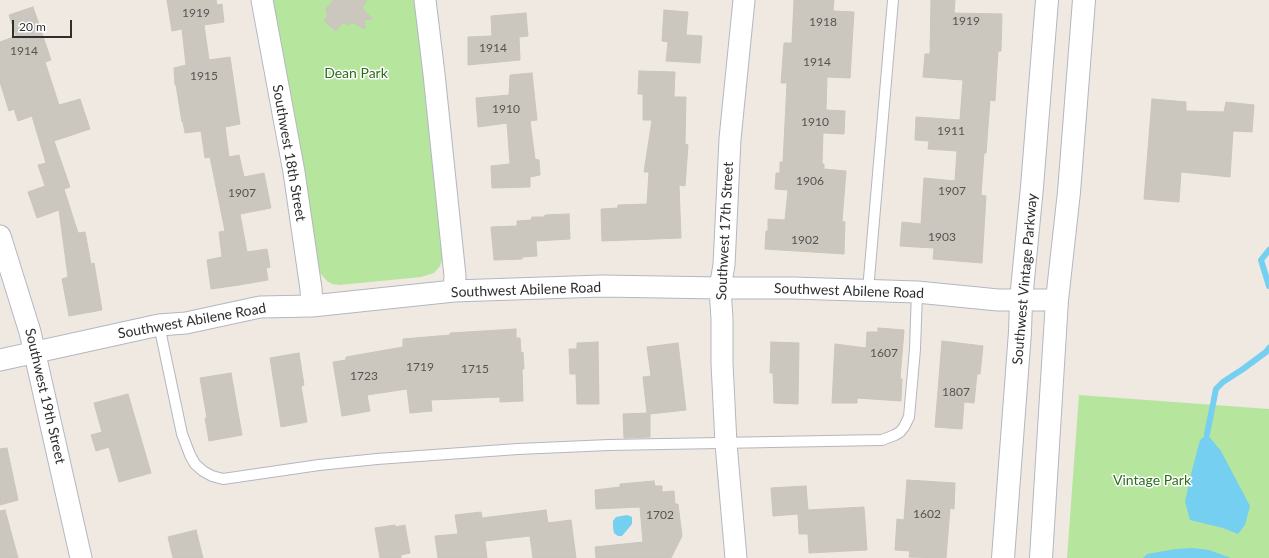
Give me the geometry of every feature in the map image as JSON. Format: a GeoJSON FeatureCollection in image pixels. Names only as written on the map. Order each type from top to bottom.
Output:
{"type":"FeatureCollection","features":[{"type":"Feature","properties":{"kind":"street","name":"Southwest 18th Street"},"geometry":{"type":"LineString","coordinates":[[262,0],[294,172],[311,289],[312,306]]}},
{"type":"Feature","properties":{"kind":"street"},"geometry":{"type":"LineString","coordinates":[[425,0],[454,268],[454,291]]}},
{"type":"Feature","properties":{"kind":"street","name":"Southwest 17th Street"},"geometry":{"type":"LineString","coordinates":[[736,558],[726,444],[720,288],[724,265],[730,139],[744,0]]}},
{"type":"Feature","properties":{"kind":"street","name":"Southwest Vintage Parkway"},"geometry":{"type":"LineString","coordinates":[[1003,558],[1020,332],[1021,300],[1033,179],[1047,0]]}},
{"type":"Feature","properties":{"kind":"street"},"geometry":{"type":"LineString","coordinates":[[1041,558],[1057,300],[1069,192],[1084,0]]}},
{"type":"Feature","properties":{"kind":"street","name":"Southwest 19th Street"},"geometry":{"type":"LineString","coordinates":[[0,236],[26,316],[81,558]]}},
{"type":"Feature","properties":{"kind":"street","name":"Southwest Abilene Road"},"geometry":{"type":"LineString","coordinates":[[0,360],[159,325],[186,323],[260,307],[312,306],[454,291],[602,286],[792,288],[917,292],[998,300],[1057,300]]}},
{"type":"Feature","properties":{"kind":"lane"},"geometry":{"type":"LineString","coordinates":[[868,290],[893,0]]}},
{"type":"Feature","properties":{"kind":"lane"},"geometry":{"type":"LineString","coordinates":[[159,325],[182,434],[190,455],[203,471],[212,476],[223,479],[319,465],[444,453],[608,445],[882,440],[900,432],[909,417],[917,292]]}},
{"type":"Feature","properties":{"kind":"green space","name":"Dean Park"},"geometry":{"type":"Polygon","coordinates":[[[273,0],[419,0],[443,257],[440,266],[434,273],[421,277],[339,285],[332,284],[327,281],[320,273],[273,0]]]}},
{"type":"Feature","properties":{"kind":"green space","name":"Vintage Park"},"geometry":{"type":"Polygon","coordinates":[[[1079,395],[1269,409],[1269,558],[1067,558],[1079,395]]]}},
{"type":"Feature","properties":{"kind":"water"},"geometry":{"type":"Polygon","coordinates":[[[1207,434],[1221,451],[1250,506],[1245,525],[1238,534],[1223,528],[1190,520],[1185,502],[1200,440],[1207,434]]]}},
{"type":"Feature","properties":{"kind":"water"},"geometry":{"type":"Polygon","coordinates":[[[627,515],[632,517],[632,524],[622,536],[618,536],[614,533],[613,521],[616,517],[627,515]]]}},
{"type":"Feature","properties":{"kind":"water"},"geometry":{"type":"Polygon","coordinates":[[[1193,548],[1209,550],[1231,558],[1143,558],[1147,554],[1176,549],[1193,548]]]}},
{"type":"Feature","properties":{"kind":"building"},"geometry":{"type":"Polygon","coordinates":[[[167,0],[216,0],[217,5],[222,4],[224,22],[204,25],[209,60],[230,57],[240,124],[225,127],[229,157],[239,155],[244,177],[264,173],[271,208],[240,214],[247,252],[267,249],[270,267],[266,268],[268,280],[211,289],[207,260],[222,257],[219,232],[225,231],[210,157],[205,158],[201,131],[185,133],[182,122],[175,85],[174,68],[186,65],[182,29],[172,31],[167,0]]]}},
{"type":"Feature","properties":{"kind":"building"},"geometry":{"type":"Polygon","coordinates":[[[334,0],[367,0],[362,8],[373,19],[364,20],[365,29],[352,22],[348,25],[343,22],[336,31],[324,21],[328,16],[326,14],[328,11],[325,9],[334,0]]]}},
{"type":"Feature","properties":{"kind":"building"},"geometry":{"type":"Polygon","coordinates":[[[794,0],[834,0],[833,11],[854,12],[850,78],[827,77],[826,110],[845,111],[844,134],[823,133],[822,164],[824,164],[824,169],[846,171],[842,221],[845,222],[844,254],[765,249],[768,219],[785,220],[788,190],[775,189],[776,173],[780,173],[780,162],[783,162],[787,83],[781,83],[784,43],[792,43],[794,0]]]}},
{"type":"Feature","properties":{"kind":"building"},"geometry":{"type":"Polygon","coordinates":[[[931,0],[955,0],[954,13],[1002,14],[1001,51],[998,51],[995,101],[990,100],[986,153],[984,153],[981,195],[986,196],[982,263],[933,259],[934,248],[900,246],[902,222],[921,224],[924,178],[955,181],[957,151],[928,149],[929,141],[915,140],[916,117],[960,120],[963,80],[923,77],[925,54],[930,54],[931,0]]]}},
{"type":"Feature","properties":{"kind":"building"},"geometry":{"type":"Polygon","coordinates":[[[33,7],[51,60],[45,62],[59,105],[80,99],[90,129],[54,141],[70,187],[64,189],[78,233],[85,232],[91,264],[94,263],[102,310],[69,316],[62,279],[68,277],[59,210],[37,218],[28,192],[45,186],[38,165],[46,163],[32,116],[18,121],[14,109],[9,111],[0,82],[0,42],[16,36],[9,15],[33,7]]]}},
{"type":"Feature","properties":{"kind":"building"},"geometry":{"type":"Polygon","coordinates":[[[664,10],[688,12],[686,35],[702,36],[700,63],[666,61],[668,42],[662,41],[664,10]]]}},
{"type":"Feature","properties":{"kind":"building"},"geometry":{"type":"Polygon","coordinates":[[[526,13],[528,36],[519,37],[520,60],[468,65],[468,37],[492,36],[491,16],[526,13]]]}},
{"type":"Feature","properties":{"kind":"building"},"geometry":{"type":"Polygon","coordinates":[[[639,71],[675,72],[674,97],[686,97],[685,144],[688,145],[685,186],[679,185],[681,238],[602,241],[601,209],[618,208],[618,205],[647,204],[649,172],[644,172],[652,120],[643,120],[643,94],[638,94],[639,71]]]}},
{"type":"Feature","properties":{"kind":"building"},"geometry":{"type":"Polygon","coordinates":[[[532,73],[537,120],[530,121],[535,159],[539,160],[540,175],[530,177],[530,187],[492,188],[491,166],[510,164],[507,123],[478,127],[476,98],[509,95],[510,75],[532,73]]]}},
{"type":"Feature","properties":{"kind":"building"},"geometry":{"type":"Polygon","coordinates":[[[1152,99],[1186,102],[1186,111],[1224,112],[1226,102],[1254,105],[1252,132],[1233,131],[1230,177],[1181,172],[1179,202],[1144,199],[1152,99]]]}},
{"type":"Feature","properties":{"kind":"building"},"geometry":{"type":"Polygon","coordinates":[[[569,214],[570,239],[536,241],[537,256],[522,257],[522,259],[494,260],[491,227],[517,226],[517,221],[531,220],[532,217],[569,214]]]}},
{"type":"Feature","properties":{"kind":"building"},"geometry":{"type":"Polygon","coordinates":[[[878,328],[904,330],[900,379],[902,379],[901,401],[857,398],[857,403],[832,403],[835,344],[866,348],[867,332],[878,332],[878,328]]]}},
{"type":"Feature","properties":{"kind":"building"},"geometry":{"type":"Polygon","coordinates":[[[516,329],[516,338],[520,338],[521,353],[523,352],[523,401],[500,402],[500,397],[431,400],[432,411],[410,413],[407,389],[367,395],[370,411],[342,416],[333,362],[346,360],[346,357],[403,347],[403,339],[450,335],[450,333],[516,329]]]}},
{"type":"Feature","properties":{"kind":"building"},"geometry":{"type":"Polygon","coordinates":[[[942,341],[983,346],[980,374],[977,374],[974,403],[964,402],[962,429],[935,427],[942,341]]]}},
{"type":"Feature","properties":{"kind":"building"},"geometry":{"type":"Polygon","coordinates":[[[598,342],[599,404],[577,404],[576,374],[570,374],[569,349],[577,349],[577,343],[598,342]]]}},
{"type":"Feature","properties":{"kind":"building"},"geometry":{"type":"Polygon","coordinates":[[[771,342],[799,343],[798,404],[774,403],[773,373],[770,373],[771,342]]]}},
{"type":"Feature","properties":{"kind":"building"},"geometry":{"type":"Polygon","coordinates":[[[678,343],[686,410],[650,414],[650,437],[624,438],[623,414],[647,413],[643,377],[651,376],[647,347],[678,343]]]}},
{"type":"Feature","properties":{"kind":"building"},"geometry":{"type":"Polygon","coordinates":[[[299,353],[304,385],[301,386],[307,422],[281,427],[270,358],[299,353]]]}},
{"type":"Feature","properties":{"kind":"building"},"geometry":{"type":"Polygon","coordinates":[[[231,373],[242,435],[209,441],[205,418],[207,418],[200,378],[231,373]]]}},
{"type":"Feature","properties":{"kind":"building"},"geometry":{"type":"Polygon","coordinates":[[[128,394],[151,473],[119,482],[109,447],[96,451],[91,435],[102,432],[94,403],[128,394]]]}},
{"type":"Feature","properties":{"kind":"building"},"geometry":{"type":"Polygon","coordinates":[[[7,448],[18,500],[0,505],[0,449],[7,448]]]}},
{"type":"Feature","properties":{"kind":"building"},"geometry":{"type":"Polygon","coordinates":[[[907,480],[955,483],[954,509],[950,508],[946,558],[909,557],[910,551],[895,550],[897,519],[904,520],[907,480]]]}},
{"type":"Feature","properties":{"kind":"building"},"geometry":{"type":"Polygon","coordinates":[[[654,481],[655,486],[662,486],[662,492],[674,491],[675,504],[678,504],[682,536],[671,558],[596,558],[595,547],[643,542],[640,507],[596,509],[595,490],[620,487],[620,484],[654,481]]]}},
{"type":"Feature","properties":{"kind":"building"},"geometry":{"type":"Polygon","coordinates":[[[806,486],[808,510],[864,507],[867,550],[809,553],[808,534],[799,534],[798,514],[773,516],[771,488],[806,486]]]}},
{"type":"Feature","properties":{"kind":"building"},"geometry":{"type":"Polygon","coordinates":[[[5,510],[18,558],[0,558],[0,511],[5,510]]]}},
{"type":"Feature","properties":{"kind":"building"},"geometry":{"type":"Polygon","coordinates":[[[546,510],[548,523],[571,520],[576,558],[533,558],[530,536],[485,541],[487,558],[438,558],[435,536],[458,534],[455,515],[481,512],[482,518],[546,510]]]}},
{"type":"Feature","properties":{"kind":"building"},"geometry":{"type":"Polygon","coordinates":[[[395,525],[395,527],[405,525],[410,553],[401,555],[401,558],[380,558],[375,528],[395,525]]]}},
{"type":"Feature","properties":{"kind":"building"},"geometry":{"type":"Polygon","coordinates":[[[196,530],[203,558],[173,558],[168,537],[196,530]]]}},
{"type":"Feature","properties":{"kind":"waterway"},"geometry":{"type":"LineString","coordinates":[[1269,250],[1261,260],[1269,286]]}},
{"type":"Feature","properties":{"kind":"waterway"},"geometry":{"type":"LineString","coordinates":[[1207,434],[1216,389],[1223,382],[1266,352],[1269,348]]}}]}
